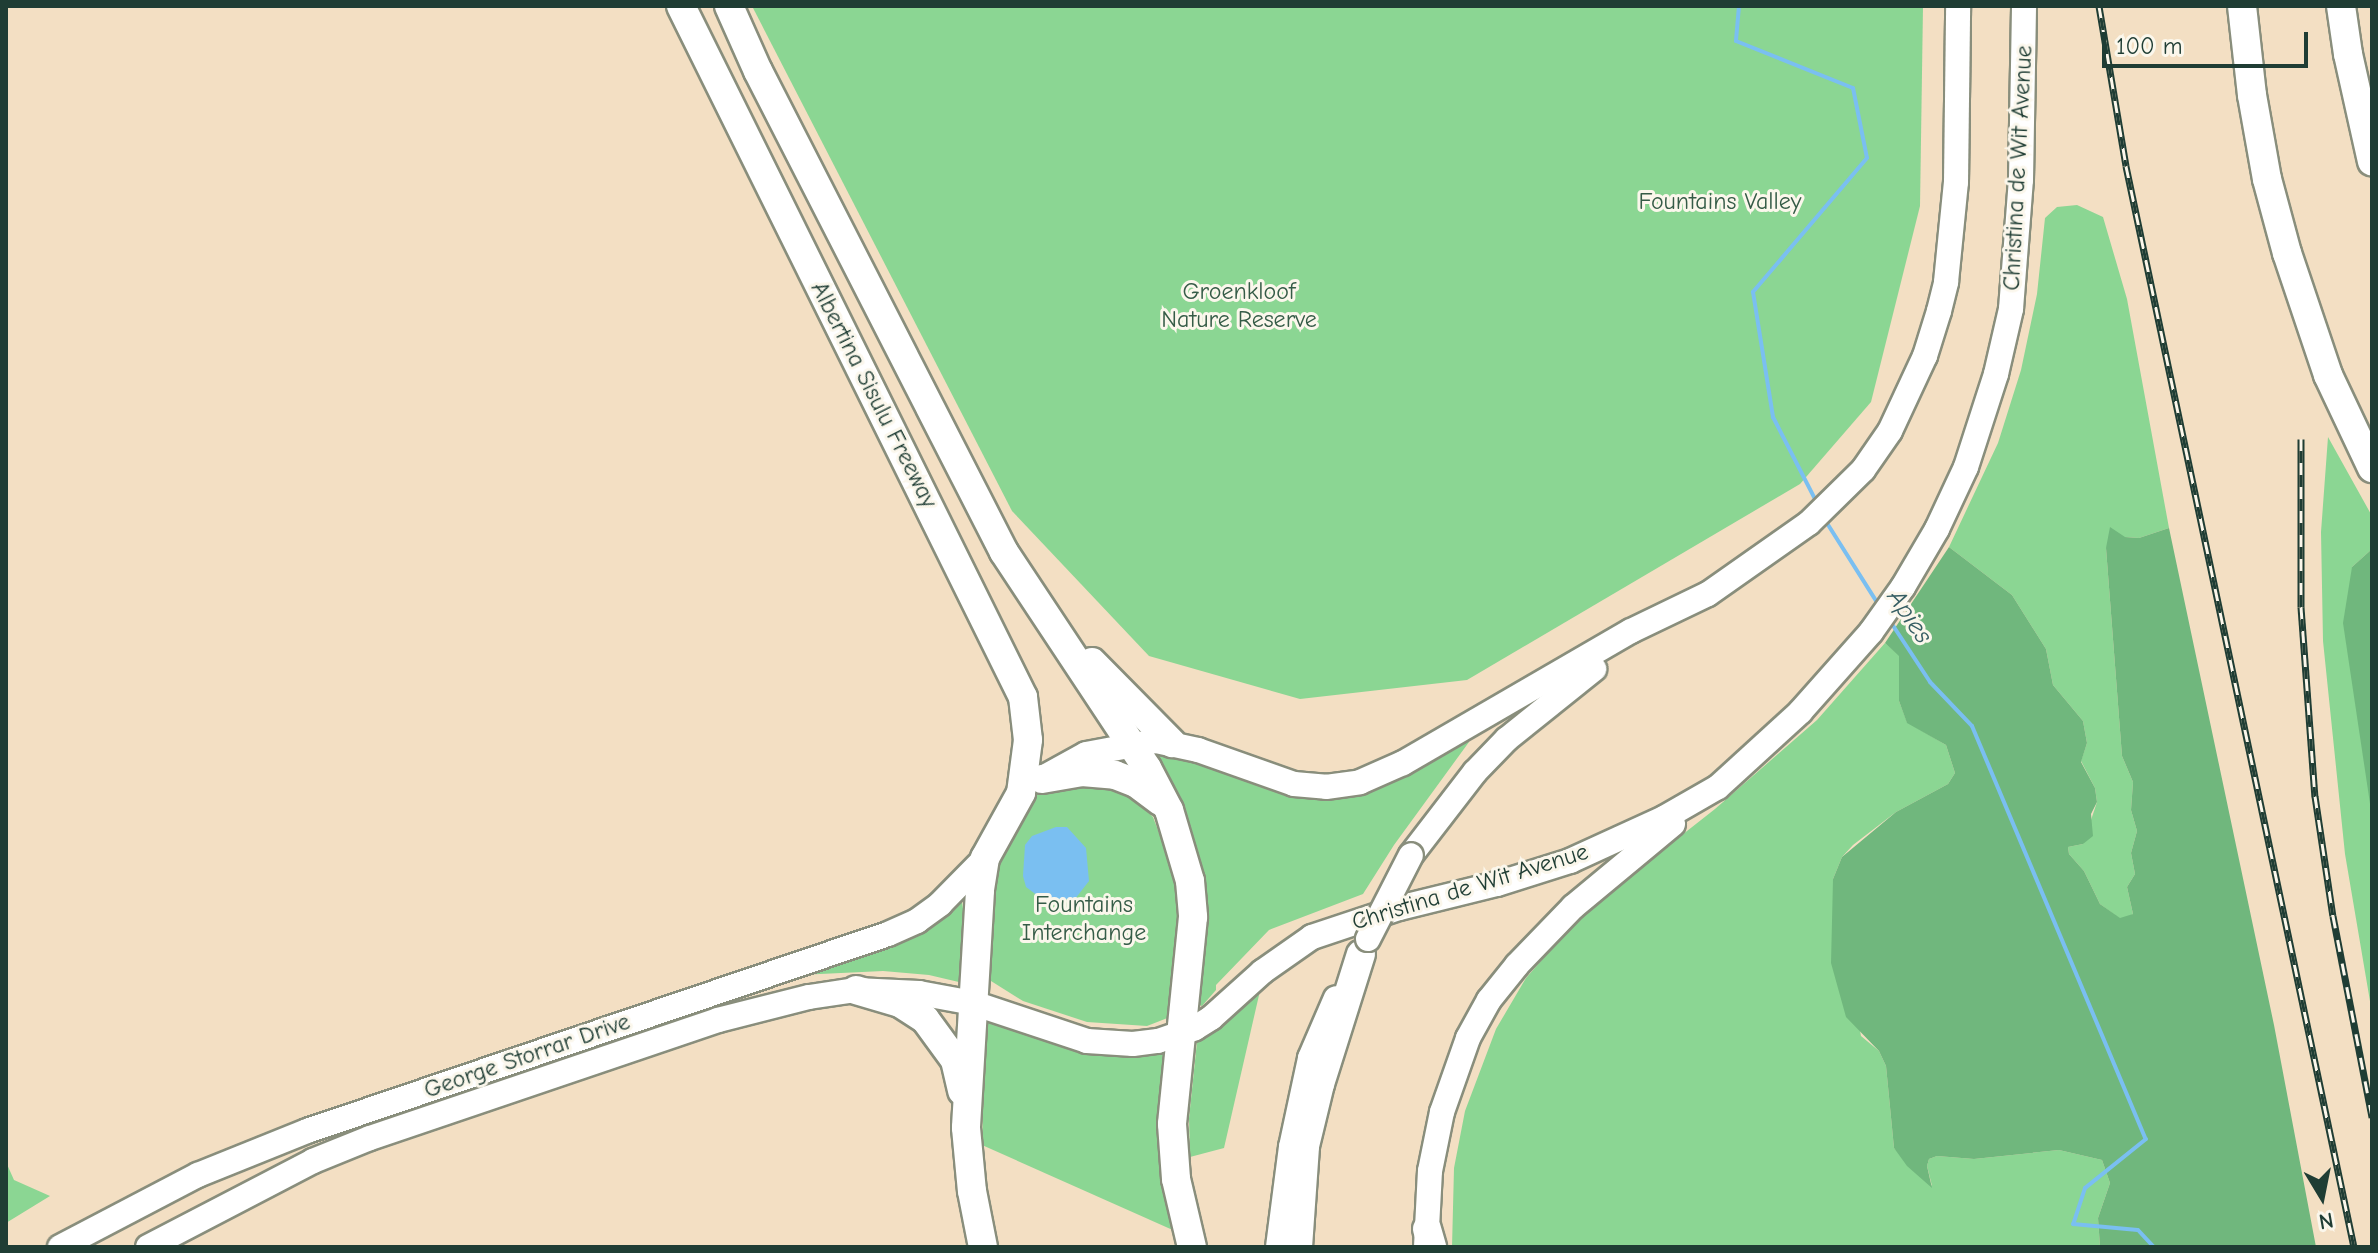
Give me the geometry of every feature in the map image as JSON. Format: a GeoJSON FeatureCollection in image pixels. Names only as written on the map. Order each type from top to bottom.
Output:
{"type":"FeatureCollection","features":[{"type":"Feature","properties":{"kind":"highway","name":"Albertina Sisulu Freeway"},"geometry":{"type":"LineString","coordinates":[[681,6],[1016,677],[1028,721],[1032,786]]}},
{"type":"Feature","properties":{"kind":"highway","name":"Albertina Sisulu Freeway"},"geometry":{"type":"LineString","coordinates":[[729,6],[758,71],[1004,552],[1049,625],[1130,744],[1169,810]]}},
{"type":"Feature","properties":{"kind":"highway"},"geometry":{"type":"LineString","coordinates":[[2242,6],[2255,109],[2287,253],[2328,375],[2372,468]]}},
{"type":"Feature","properties":{"kind":"highway"},"geometry":{"type":"LineString","coordinates":[[2341,6],[2348,54],[2372,161]]}},
{"type":"Feature","properties":{"kind":"highway"},"geometry":{"type":"LineString","coordinates":[[1049,625],[1172,743]]}},
{"type":"Feature","properties":{"kind":"highway"},"geometry":{"type":"LineString","coordinates":[[966,1128],[985,858],[1032,786],[1082,772],[1115,775],[1136,783],[1169,810],[1190,881],[1193,917],[1180,1034],[1173,1149],[1180,1208],[1192,1247]]}},
{"type":"Feature","properties":{"kind":"highway"},"geometry":{"type":"LineString","coordinates":[[1298,1247],[1305,1146],[1320,1084],[1364,947]]}},
{"type":"Feature","properties":{"kind":"highway"},"geometry":{"type":"LineString","coordinates":[[856,990],[913,1010],[939,1035],[955,1060],[972,1191],[983,1247]]}},
{"type":"Feature","properties":{"kind":"main road"},"geometry":{"type":"LineString","coordinates":[[1278,1247],[1291,1147],[1310,1058],[1344,981],[1411,855],[1466,782],[1507,739],[1561,692],[1667,616],[1782,544],[1841,494],[1863,470],[1906,402],[1925,356],[1946,282],[1956,182],[1958,6]]}},
{"type":"Feature","properties":{"kind":"main road","name":"Christina de Wit Avenue"},"geometry":{"type":"LineString","coordinates":[[1180,1034],[1211,1018],[1262,972],[1312,937],[1399,908],[1497,884],[1570,861],[1664,818],[1718,787],[1800,712],[1845,665],[1903,587],[1937,529],[1966,467],[1989,401],[2011,309],[2018,252],[2024,6]]}},
{"type":"Feature","properties":{"kind":"main road"},"geometry":{"type":"LineString","coordinates":[[1032,786],[1086,754],[1130,744],[1172,743],[1265,776],[1312,787],[1342,786],[1378,775],[1631,631],[1667,616]]}},
{"type":"Feature","properties":{"kind":"main road"},"geometry":{"type":"LineString","coordinates":[[1428,1241],[1430,1171],[1442,1112],[1468,1038],[1489,1000],[1517,965],[1573,907],[1718,787]]}},
{"type":"Feature","properties":{"kind":"main road","name":"George Storrar Drive"},"geometry":{"type":"LineString","coordinates":[[60,1247],[198,1175],[307,1131],[888,934],[940,904],[985,858]]}},
{"type":"Feature","properties":{"kind":"main road","name":"George Storrar Drive"},"geometry":{"type":"LineString","coordinates":[[148,1247],[313,1161],[370,1138],[718,1020],[793,1000],[856,990],[919,993],[973,1003]]}},
{"type":"Feature","properties":{"kind":"main road"},"geometry":{"type":"LineString","coordinates":[[973,1003],[1087,1041],[1107,1044],[1133,1044],[1180,1034]]}},
{"type":"Feature","properties":{"kind":"green space","name":"Groenkloof Nature Reserve"},"geometry":{"type":"Polygon","coordinates":[[[752,6],[1923,6],[1920,206],[1871,402],[1800,484],[1467,680],[1300,699],[1149,656],[1012,511],[752,6]]]}},
{"type":"Feature","properties":{"kind":"green space"},"geometry":{"type":"Polygon","coordinates":[[[2077,205],[2103,217],[2127,299],[2169,528],[2139,538],[2125,537],[2106,548],[2122,756],[2133,782],[2131,810],[2137,831],[2131,853],[2135,874],[2127,887],[2133,914],[2127,918],[2119,918],[2100,904],[2084,871],[2069,854],[2068,847],[2083,844],[2097,802],[2095,788],[2081,761],[2087,743],[2083,721],[2053,685],[2046,649],[2012,595],[1949,547],[1998,443],[2021,370],[2037,294],[2045,218],[2057,207],[2077,205]]]}},
{"type":"Feature","properties":{"kind":"green space"},"geometry":{"type":"Polygon","coordinates":[[[2328,437],[2372,516],[2372,549],[2352,567],[2372,817],[2372,1013],[2345,854],[2323,641],[2321,532],[2328,437]]]}},
{"type":"Feature","properties":{"kind":"green space"},"geometry":{"type":"Polygon","coordinates":[[[2110,527],[2125,537],[2139,538],[2169,528],[2274,1025],[2316,1247],[2100,1247],[2098,1218],[2110,1183],[2102,1160],[2059,1150],[1974,1159],[1937,1156],[1929,1159],[1927,1166],[1932,1188],[1907,1166],[1894,1148],[1886,1066],[1879,1051],[1846,1017],[1831,963],[1833,879],[1842,857],[1896,812],[1948,784],[1955,773],[1946,745],[1907,723],[1899,701],[1899,656],[1885,643],[1949,547],[2012,595],[2046,649],[2053,685],[2083,721],[2087,743],[2081,762],[2095,788],[2097,802],[2091,814],[2093,836],[2083,844],[2068,847],[2069,854],[2084,871],[2100,904],[2120,918],[2133,914],[2127,887],[2135,874],[2131,853],[2137,831],[2131,810],[2133,782],[2122,756],[2106,548],[2110,527]]]}},
{"type":"Feature","properties":{"kind":"green space"},"geometry":{"type":"Polygon","coordinates":[[[2372,549],[2372,817],[2343,623],[2352,567],[2372,549]]]}},
{"type":"Feature","properties":{"kind":"green space"},"geometry":{"type":"Polygon","coordinates":[[[1885,643],[1899,655],[1899,701],[1907,722],[1946,745],[1955,773],[1948,784],[1896,812],[1853,845],[1842,857],[1833,879],[1861,1036],[1879,1051],[1886,1066],[1894,1148],[1932,1186],[1927,1166],[1929,1159],[1937,1156],[1974,1159],[2059,1150],[2102,1160],[2110,1183],[2098,1218],[2100,1247],[1452,1247],[1454,1168],[1465,1111],[1496,1029],[1526,978],[1584,912],[1715,809],[1817,720],[1885,643]]]}},
{"type":"Feature","properties":{"kind":"green space"},"geometry":{"type":"Polygon","coordinates":[[[1463,735],[1469,742],[1394,845],[1363,894],[1269,930],[1216,985],[1216,990],[1202,1006],[1196,1004],[1204,900],[1200,862],[1174,787],[1146,744],[1293,792],[1463,735]]]}},
{"type":"Feature","properties":{"kind":"green space","name":"Fountains Interchange"},"geometry":{"type":"Polygon","coordinates":[[[1099,777],[1128,792],[1153,817],[1172,867],[1181,913],[1170,1017],[1147,1026],[1087,1022],[1023,1001],[991,981],[986,928],[991,879],[1008,823],[1046,782],[1099,777]]]}},
{"type":"Feature","properties":{"kind":"green space"},"geometry":{"type":"Polygon","coordinates":[[[961,894],[965,923],[963,983],[929,975],[883,971],[799,975],[961,894]]]}},
{"type":"Feature","properties":{"kind":"green space"},"geometry":{"type":"Polygon","coordinates":[[[1262,982],[1224,1148],[1190,1157],[1189,1118],[1198,1032],[1262,982]]]}},
{"type":"Feature","properties":{"kind":"green space"},"geometry":{"type":"Polygon","coordinates":[[[986,1011],[1167,1043],[1175,1231],[982,1145],[986,1011]]]}},
{"type":"Feature","properties":{"kind":"green space"},"geometry":{"type":"Polygon","coordinates":[[[6,1162],[14,1180],[50,1196],[6,1223],[6,1162]]]}},
{"type":"Feature","properties":{"kind":"water"},"geometry":{"type":"Polygon","coordinates":[[[1056,827],[1067,827],[1086,848],[1089,881],[1075,899],[1042,899],[1026,887],[1023,876],[1025,845],[1032,836],[1056,827]]]}},
{"type":"Feature","properties":{"kind":"waterway","name":"Apies"},"geometry":{"type":"LineString","coordinates":[[1739,6],[1736,41],[1853,88],[1867,158],[1753,292],[1773,417],[1818,505]]}},
{"type":"Feature","properties":{"kind":"waterway","name":"Apies"},"geometry":{"type":"LineString","coordinates":[[1825,520],[1880,607]]}},
{"type":"Feature","properties":{"kind":"waterway","name":"Apies"},"geometry":{"type":"LineString","coordinates":[[1890,621],[1930,682],[1972,726],[2146,1139],[2085,1188],[2073,1224],[2138,1230],[2154,1247]]}},
{"type":"Feature","properties":{"kind":"railway"},"geometry":{"type":"LineString","coordinates":[[2099,6],[2126,166],[2354,1247]]}},
{"type":"Feature","properties":{"kind":"railway"},"geometry":{"type":"LineString","coordinates":[[2301,439],[2301,607],[2315,796],[2333,916],[2372,1117]]}},
{"type":"Feature","properties":{"kind":"park label","name":"Fountains Valley"},"geometry":{"type":"Point","coordinates":[1720,202]}}]}
